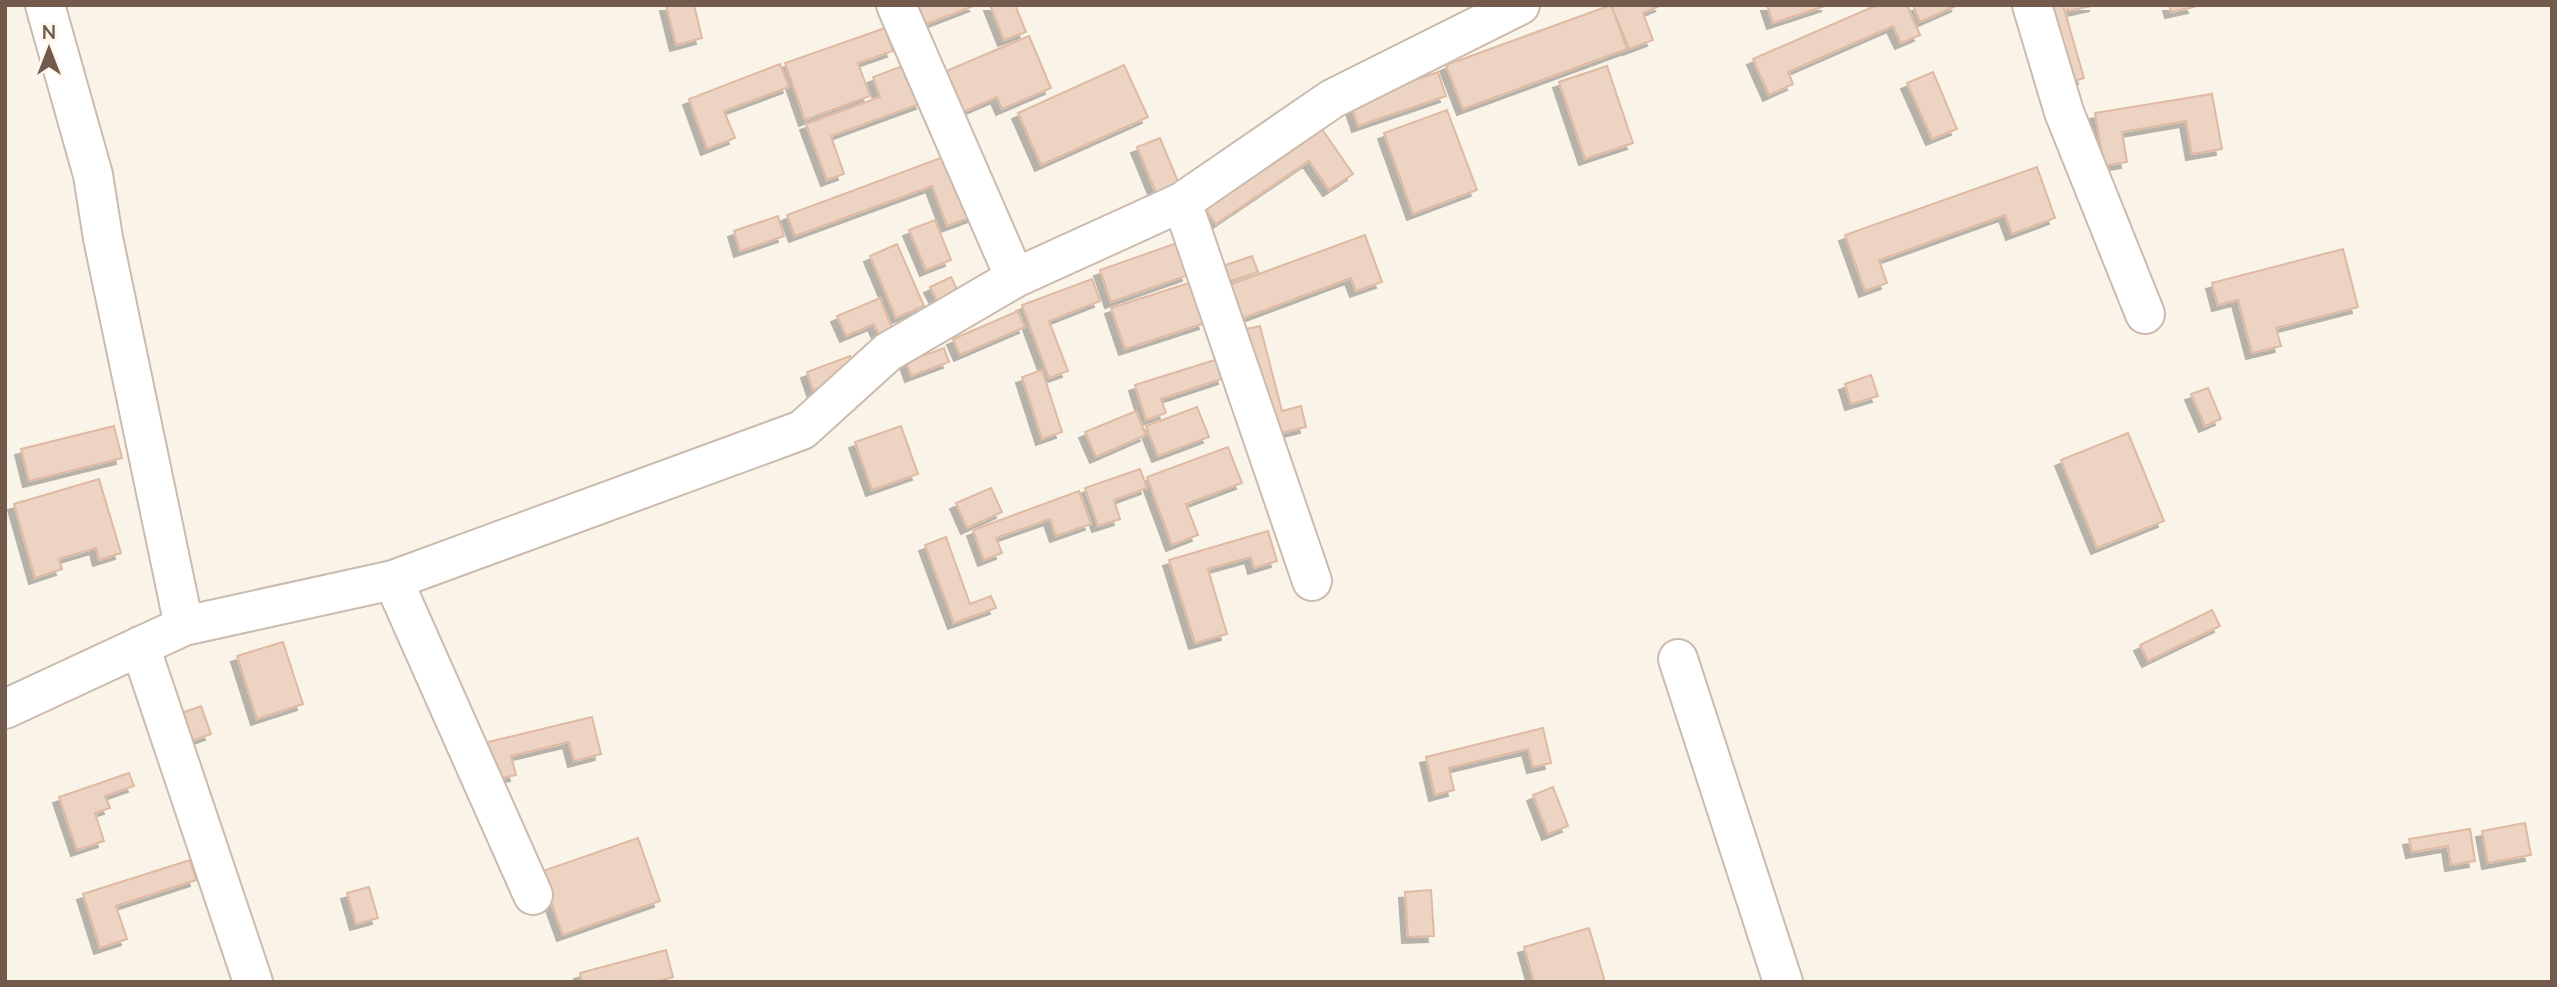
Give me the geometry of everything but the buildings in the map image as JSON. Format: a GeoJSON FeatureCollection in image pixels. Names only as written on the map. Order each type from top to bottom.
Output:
{"type":"FeatureCollection","features":[{"type":"Feature","properties":{"kind":"street"},"geometry":{"type":"LineString","coordinates":[[45,5],[93,176],[103,237],[184,626]]}},
{"type":"Feature","properties":{"kind":"street"},"geometry":{"type":"LineString","coordinates":[[896,5],[1015,278]]}},
{"type":"Feature","properties":{"kind":"street"},"geometry":{"type":"LineString","coordinates":[[5,709],[184,626],[393,580],[802,430],[888,352],[1015,278],[1182,202],[1332,99],[1520,5]]}},
{"type":"Feature","properties":{"kind":"street"},"geometry":{"type":"LineString","coordinates":[[2032,5],[2064,112],[2145,314]]}},
{"type":"Feature","properties":{"kind":"street"},"geometry":{"type":"LineString","coordinates":[[1182,202],[1312,581]]}},
{"type":"Feature","properties":{"kind":"street"},"geometry":{"type":"LineString","coordinates":[[393,580],[533,895]]}},
{"type":"Feature","properties":{"kind":"street"},"geometry":{"type":"LineString","coordinates":[[139,646],[253,982]]}},
{"type":"Feature","properties":{"kind":"street"},"geometry":{"type":"LineString","coordinates":[[1678,659],[1783,982]]}}]}
